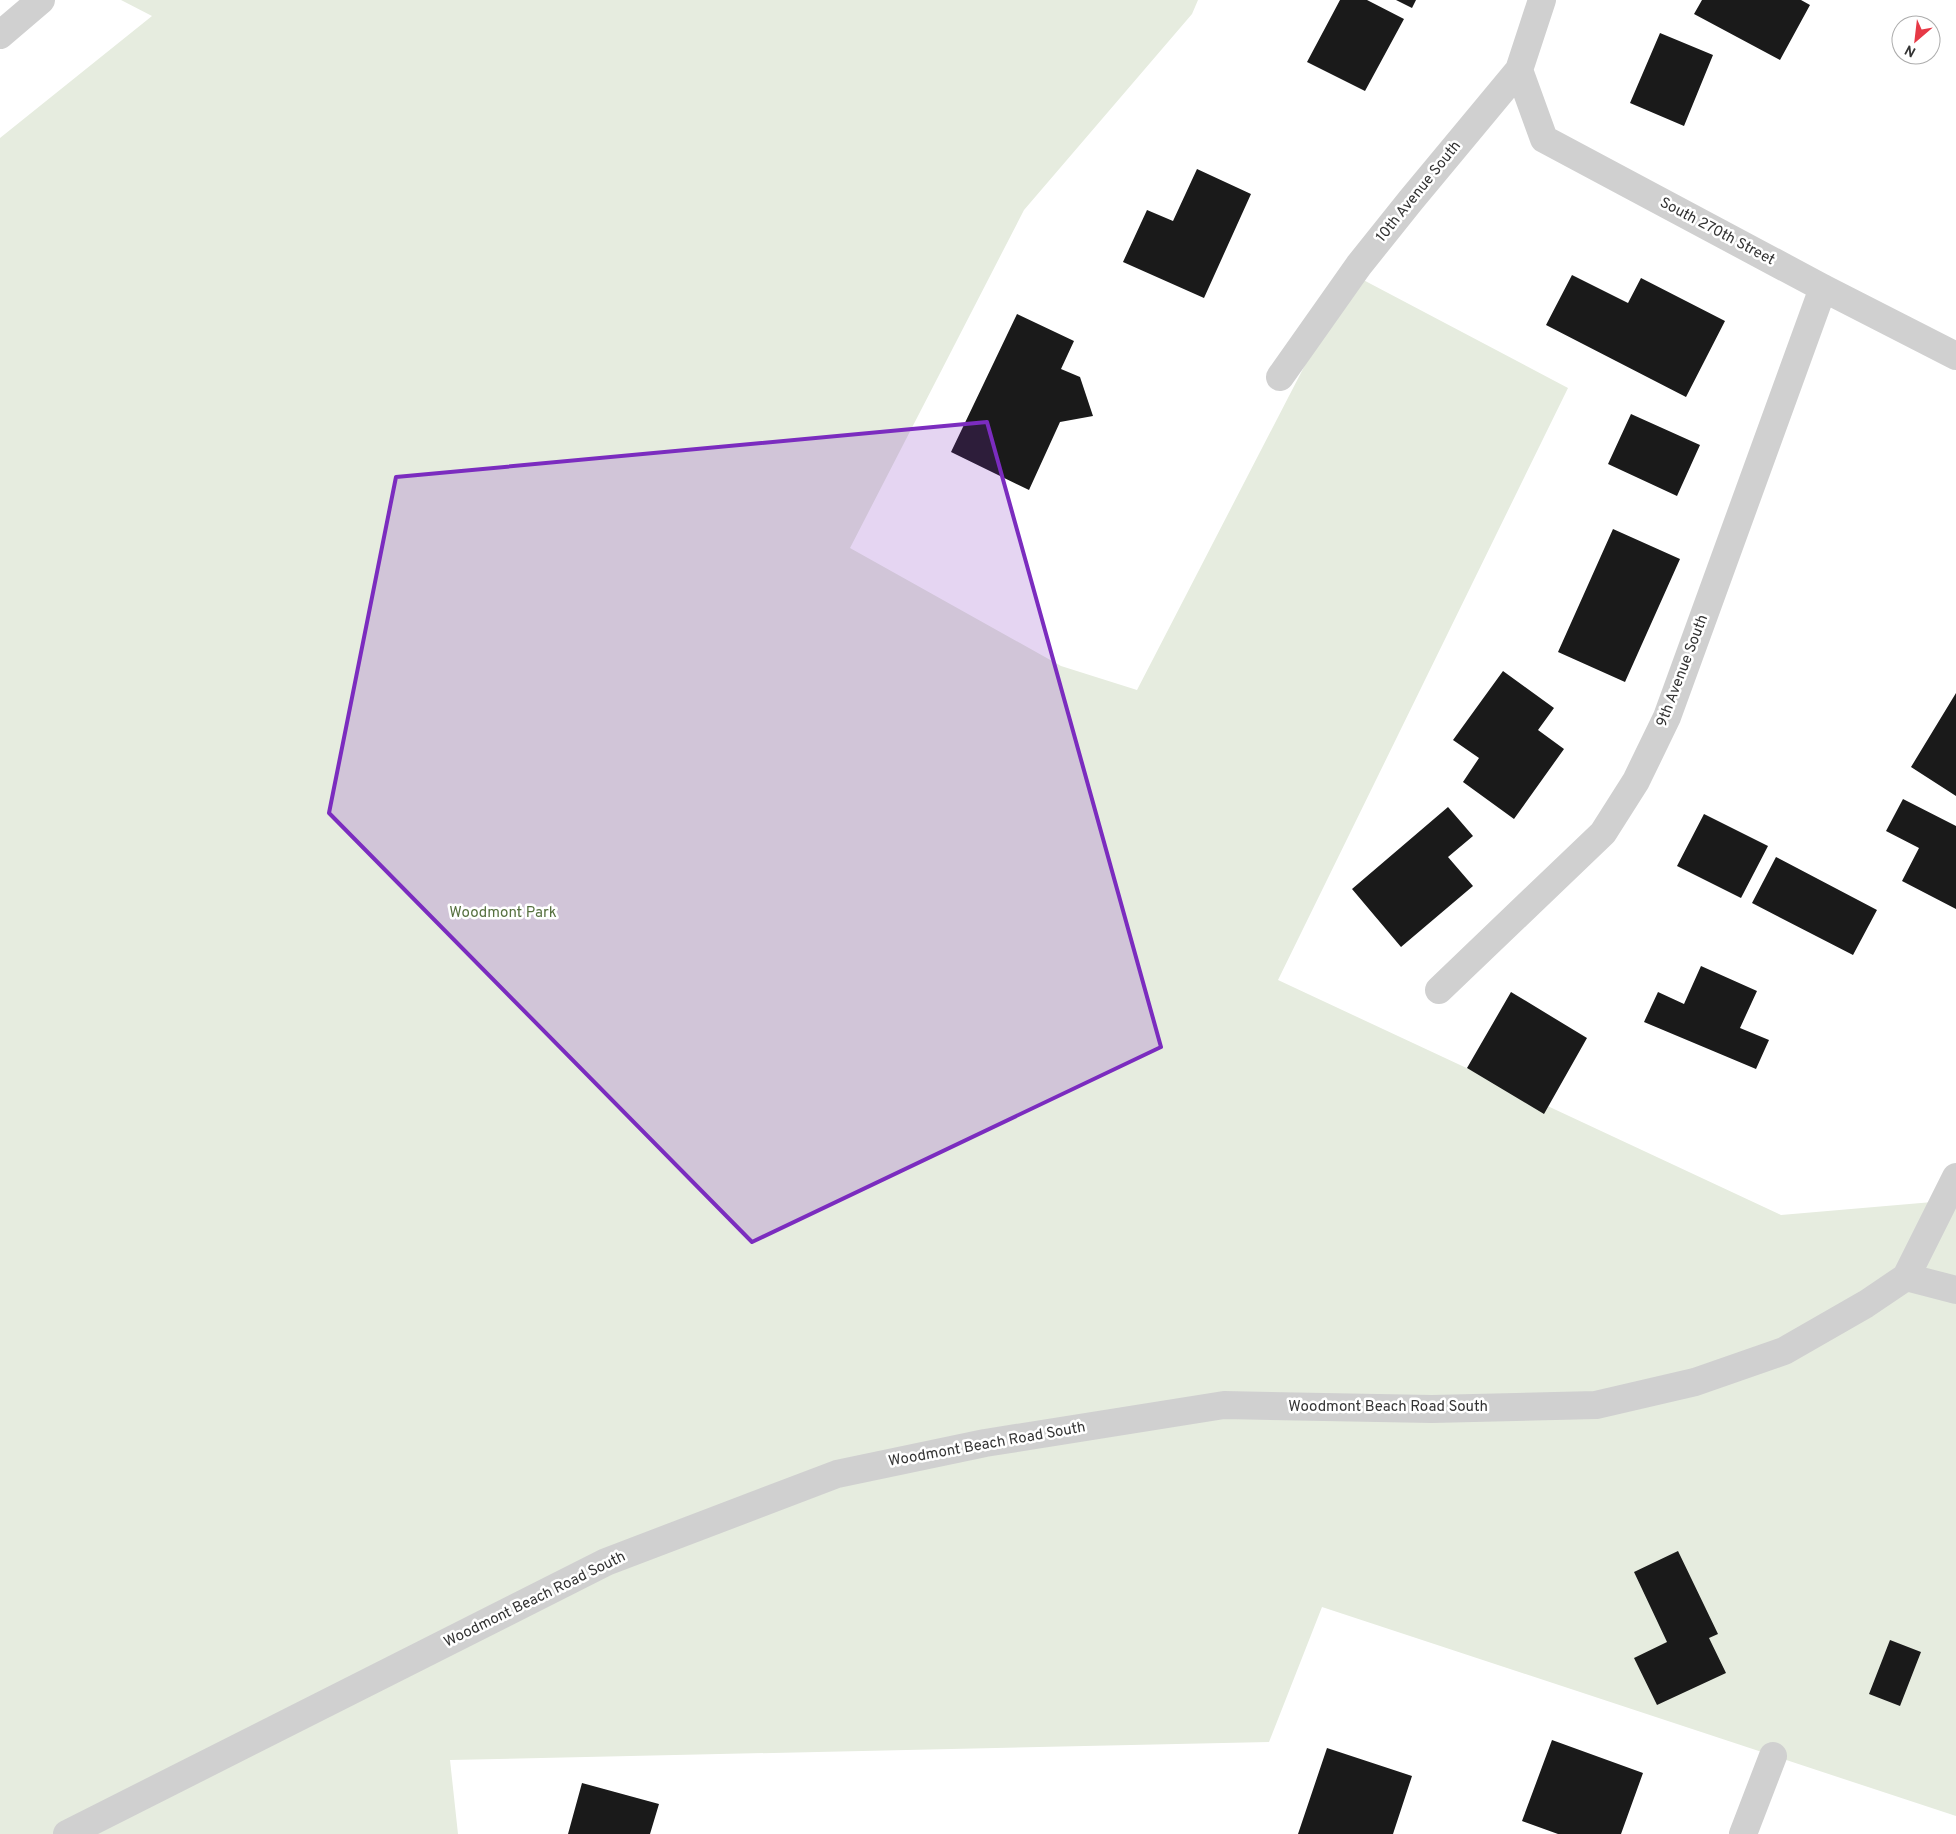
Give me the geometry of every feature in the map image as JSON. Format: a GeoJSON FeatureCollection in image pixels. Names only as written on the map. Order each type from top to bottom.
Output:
{"type":"FeatureCollection","features":[{"type":"Feature","properties":{"kind":"street"},"geometry":{"type":"LineString","coordinates":[[0,35],[41,0]]}},
{"type":"Feature","properties":{"kind":"street","name":"10th Avenue South"},"geometry":{"type":"LineString","coordinates":[[1280,377],[1359,265],[1519,70],[1542,0]]}},
{"type":"Feature","properties":{"kind":"street","name":"South 270th Street"},"geometry":{"type":"LineString","coordinates":[[1519,70],[1544,140],[1823,288],[1956,356]]}},
{"type":"Feature","properties":{"kind":"street","name":"9th Avenue South"},"geometry":{"type":"LineString","coordinates":[[1439,990],[1603,833],[1636,781],[1667,717],[1823,288]]}},
{"type":"Feature","properties":{"kind":"street"},"geometry":{"type":"LineString","coordinates":[[1956,1177],[1906,1277],[1956,1290]]}},
{"type":"Feature","properties":{"kind":"street","name":"Woodmont Beach Road South"},"geometry":{"type":"LineString","coordinates":[[67,1834],[606,1562],[837,1474],[985,1443],[1224,1405],[1432,1409],[1596,1405],[1695,1382],[1784,1351],[1866,1304],[1906,1277]]}},
{"type":"Feature","properties":{"kind":"street"},"geometry":{"type":"LineString","coordinates":[[1743,1834],[1773,1756]]}},
{"type":"Feature","properties":{"kind":"highlighted area"},"geometry":{"type":"Polygon","coordinates":[[[987,422],[1161,1047],[752,1242],[329,813],[396,477],[987,422]]]}},
{"type":"Feature","properties":{"kind":"green space","name":"Woodmont Park"},"geometry":{"type":"Polygon","coordinates":[[[121,0],[1198,0],[1192,14],[1024,210],[850,548],[1061,666],[1137,690],[1352,274],[1568,388],[1278,980],[1781,1215],[1956,1200],[1956,1816],[1322,1607],[1269,1742],[450,1760],[458,1834],[0,1834],[0,138],[152,16],[121,0]]]}},
{"type":"Feature","properties":{"kind":"building"},"geometry":{"type":"Polygon","coordinates":[[[1340,0],[1367,0],[1404,19],[1365,91],[1307,62],[1340,0]]]}},
{"type":"Feature","properties":{"kind":"building"},"geometry":{"type":"Polygon","coordinates":[[[1396,0],[1416,0],[1412,8],[1396,0]]]}},
{"type":"Feature","properties":{"kind":"building"},"geometry":{"type":"Polygon","coordinates":[[[1702,0],[1801,0],[1810,5],[1780,60],[1694,14],[1702,0]]]}},
{"type":"Feature","properties":{"kind":"building"},"geometry":{"type":"Polygon","coordinates":[[[1660,33],[1713,55],[1684,126],[1630,103],[1660,33]]]}},
{"type":"Feature","properties":{"kind":"building"},"geometry":{"type":"Polygon","coordinates":[[[1197,169],[1251,194],[1204,298],[1123,262],[1147,210],[1173,221],[1197,169]]]}},
{"type":"Feature","properties":{"kind":"building"},"geometry":{"type":"Polygon","coordinates":[[[1572,275],[1628,303],[1641,278],[1725,321],[1686,397],[1546,325],[1572,275]]]}},
{"type":"Feature","properties":{"kind":"building"},"geometry":{"type":"Polygon","coordinates":[[[1017,314],[1074,341],[1061,369],[1080,377],[1093,416],[1060,422],[1029,490],[951,452],[1017,314]]]}},
{"type":"Feature","properties":{"kind":"building"},"geometry":{"type":"Polygon","coordinates":[[[1631,414],[1700,445],[1677,496],[1608,464],[1631,414]]]}},
{"type":"Feature","properties":{"kind":"building"},"geometry":{"type":"Polygon","coordinates":[[[1613,529],[1680,559],[1625,682],[1558,652],[1613,529]]]}},
{"type":"Feature","properties":{"kind":"building"},"geometry":{"type":"Polygon","coordinates":[[[1503,671],[1554,708],[1538,730],[1564,749],[1514,819],[1463,782],[1479,758],[1453,740],[1503,671]]]}},
{"type":"Feature","properties":{"kind":"building"},"geometry":{"type":"Polygon","coordinates":[[[1956,693],[1956,796],[1911,767],[1956,693]]]}},
{"type":"Feature","properties":{"kind":"building"},"geometry":{"type":"Polygon","coordinates":[[[1903,799],[1956,826],[1956,909],[1902,881],[1919,848],[1886,831],[1903,799]]]}},
{"type":"Feature","properties":{"kind":"building"},"geometry":{"type":"Polygon","coordinates":[[[1448,807],[1473,836],[1448,857],[1473,886],[1401,947],[1352,889],[1448,807]]]}},
{"type":"Feature","properties":{"kind":"building"},"geometry":{"type":"Polygon","coordinates":[[[1704,814],[1768,846],[1741,898],[1677,866],[1704,814]]]}},
{"type":"Feature","properties":{"kind":"building"},"geometry":{"type":"Polygon","coordinates":[[[1776,857],[1877,910],[1853,955],[1752,903],[1776,857]]]}},
{"type":"Feature","properties":{"kind":"building"},"geometry":{"type":"Polygon","coordinates":[[[1701,966],[1757,991],[1740,1028],[1769,1040],[1756,1069],[1644,1022],[1658,992],[1684,1004],[1701,966]]]}},
{"type":"Feature","properties":{"kind":"building"},"geometry":{"type":"Polygon","coordinates":[[[1511,992],[1587,1038],[1544,1114],[1467,1068],[1511,992]]]}},
{"type":"Feature","properties":{"kind":"building"},"geometry":{"type":"Polygon","coordinates":[[[1678,1551],[1718,1634],[1709,1638],[1726,1673],[1657,1705],[1634,1658],[1667,1642],[1634,1572],[1678,1551]]]}},
{"type":"Feature","properties":{"kind":"building"},"geometry":{"type":"Polygon","coordinates":[[[1890,1640],[1921,1652],[1900,1706],[1869,1694],[1890,1640]]]}},
{"type":"Feature","properties":{"kind":"building"},"geometry":{"type":"Polygon","coordinates":[[[1552,1740],[1643,1773],[1621,1834],[1558,1834],[1522,1821],[1552,1740]]]}},
{"type":"Feature","properties":{"kind":"building"},"geometry":{"type":"Polygon","coordinates":[[[1327,1748],[1412,1776],[1393,1834],[1298,1834],[1327,1748]]]}},
{"type":"Feature","properties":{"kind":"building"},"geometry":{"type":"Polygon","coordinates":[[[582,1783],[659,1804],[650,1834],[568,1834],[582,1783]]]}}]}
